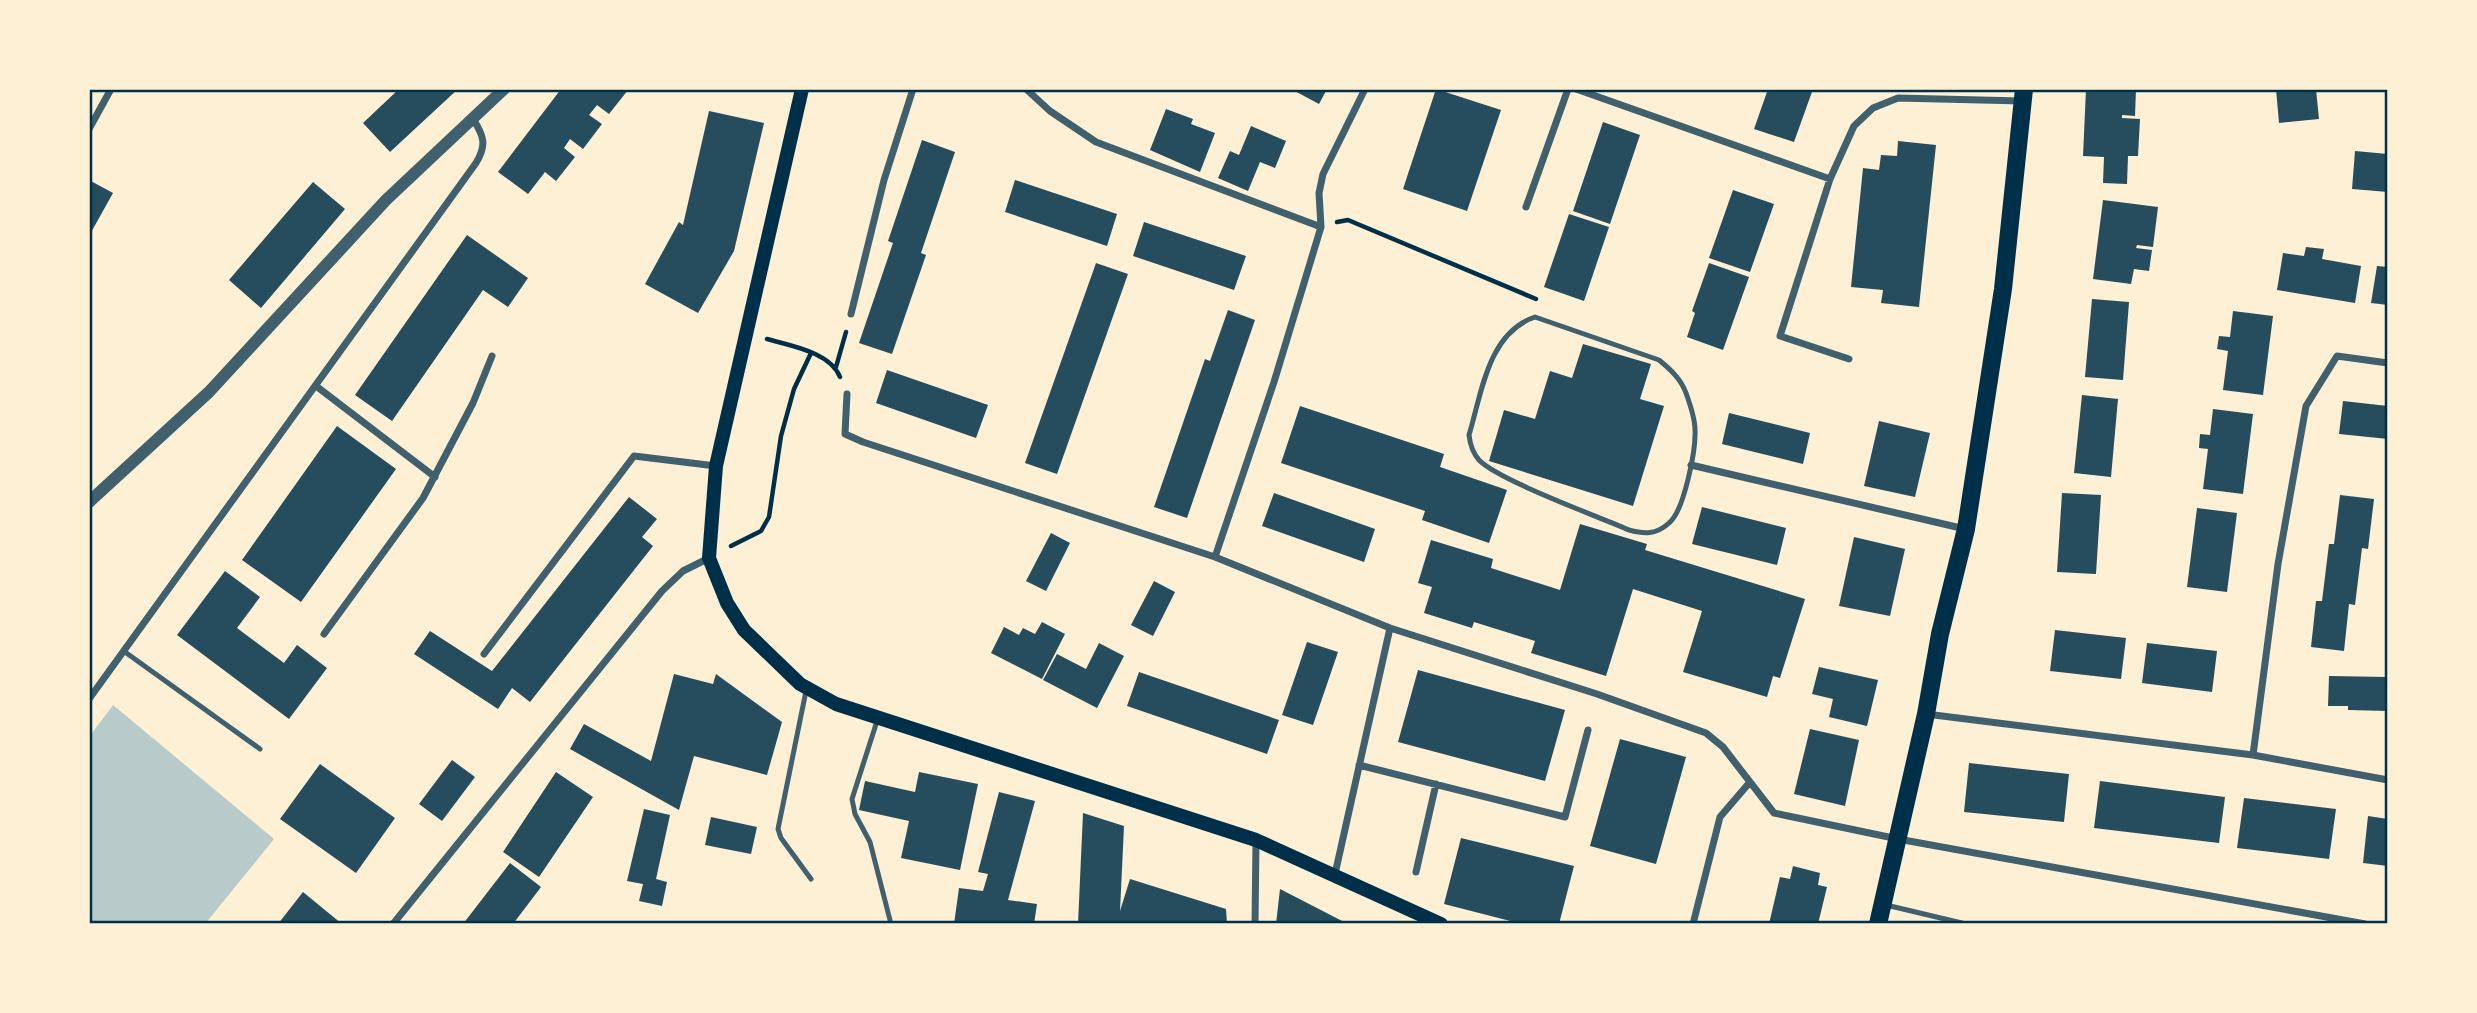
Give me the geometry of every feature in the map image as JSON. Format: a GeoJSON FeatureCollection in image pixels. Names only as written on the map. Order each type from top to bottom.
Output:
{"type":"FeatureCollection","features":[{"type":"Feature","properties":{"kind":"main road"},"geometry":{"type":"LineString","coordinates":[[802,89],[716,466],[709,558],[727,603],[744,630],[766,655],[807,688],[836,704],[1256,840],[1441,924]]}},
{"type":"Feature","properties":{"kind":"main road"},"geometry":{"type":"LineString","coordinates":[[1878,924],[1926,714],[1940,634],[1966,529],[1998,328],[2023,95]]}},
{"type":"Feature","properties":{"kind":"street"},"geometry":{"type":"LineString","coordinates":[[89,129],[111,89]]}},
{"type":"Feature","properties":{"kind":"street"},"geometry":{"type":"LineString","coordinates":[[89,502],[209,392],[386,200],[504,89]]}},
{"type":"Feature","properties":{"kind":"street"},"geometry":{"type":"LineString","coordinates":[[851,314],[884,180],[913,89]]}},
{"type":"Feature","properties":{"kind":"street"},"geometry":{"type":"LineString","coordinates":[[1026,89],[1049,111],[1096,142],[1321,227]]}},
{"type":"Feature","properties":{"kind":"street"},"geometry":{"type":"LineString","coordinates":[[1214,557],[1274,383],[1321,227],[1319,193],[1323,174],[1365,89]]}},
{"type":"Feature","properties":{"kind":"street"},"geometry":{"type":"LineString","coordinates":[[1526,207],[1568,89]]}},
{"type":"Feature","properties":{"kind":"street"},"geometry":{"type":"LineString","coordinates":[[1576,89],[1830,178]]}},
{"type":"Feature","properties":{"kind":"street"},"geometry":{"type":"LineString","coordinates":[[1850,359],[1780,336],[1830,178],[1854,126],[1873,108],[1898,98],[2023,95]]}},
{"type":"Feature","properties":{"kind":"street"},"geometry":{"type":"LineString","coordinates":[[89,699],[483,152],[484,135],[473,119]]}},
{"type":"Feature","properties":{"kind":"street"},"geometry":{"type":"LineString","coordinates":[[324,634],[435,477],[473,403],[492,356]]}},
{"type":"Feature","properties":{"kind":"street"},"geometry":{"type":"LineString","coordinates":[[2253,755],[2278,564],[2306,406],[2337,356],[2388,363]]}},
{"type":"Feature","properties":{"kind":"street"},"geometry":{"type":"LineString","coordinates":[[316,386],[435,477]]}},
{"type":"Feature","properties":{"kind":"street"},"geometry":{"type":"LineString","coordinates":[[847,394],[845,434],[863,442],[1214,557],[1391,628],[1597,694],[1706,733],[1723,747],[1774,813],[1898,839],[2365,924]]}},
{"type":"Feature","properties":{"kind":"street"},"geometry":{"type":"LineString","coordinates":[[484,654],[634,456],[716,466]]}},
{"type":"Feature","properties":{"kind":"street"},"geometry":{"type":"LineString","coordinates":[[1691,465],[1966,529]]}},
{"type":"Feature","properties":{"kind":"street"},"geometry":{"type":"LineString","coordinates":[[393,924],[662,591],[683,571],[709,558]]}},
{"type":"Feature","properties":{"kind":"street"},"geometry":{"type":"LineString","coordinates":[[1335,874],[1391,628]]}},
{"type":"Feature","properties":{"kind":"street"},"geometry":{"type":"LineString","coordinates":[[1926,714],[2253,755],[2388,780]]}},
{"type":"Feature","properties":{"kind":"street"},"geometry":{"type":"LineString","coordinates":[[1359,765],[1565,817],[1588,730]]}},
{"type":"Feature","properties":{"kind":"street"},"geometry":{"type":"LineString","coordinates":[[1693,924],[1720,817],[1750,782]]}},
{"type":"Feature","properties":{"kind":"street"},"geometry":{"type":"LineString","coordinates":[[1416,872],[1436,784]]}},
{"type":"Feature","properties":{"kind":"street"},"geometry":{"type":"LineString","coordinates":[[1255,924],[1256,840]]}},
{"type":"Feature","properties":{"kind":"lane"},"geometry":{"type":"LineString","coordinates":[[1535,317],[1659,360],[1674,373],[1686,392],[1695,430],[1691,465],[1671,522],[1647,534],[1629,530],[1489,468],[1470,447],[1469,435],[1496,347],[1521,322],[1535,317]]}},
{"type":"Feature","properties":{"kind":"lane"},"geometry":{"type":"LineString","coordinates":[[125,652],[260,748]]}},
{"type":"Feature","properties":{"kind":"lane"},"geometry":{"type":"LineString","coordinates":[[807,688],[778,829],[781,838],[811,879]]}},
{"type":"Feature","properties":{"kind":"lane"},"geometry":{"type":"LineString","coordinates":[[878,718],[852,799],[855,814],[870,842],[891,924]]}},
{"type":"Feature","properties":{"kind":"lane"},"geometry":{"type":"LineString","coordinates":[[1883,905],[1966,924]]}},
{"type":"Feature","properties":{"kind":"path"},"geometry":{"type":"LineString","coordinates":[[1321,227],[1348,219],[1548,304]]}},
{"type":"Feature","properties":{"kind":"path"},"geometry":{"type":"LineString","coordinates":[[847,394],[836,367],[851,314]]}},
{"type":"Feature","properties":{"kind":"path"},"geometry":{"type":"LineString","coordinates":[[746,334],[811,353],[836,367]]}},
{"type":"Feature","properties":{"kind":"path"},"geometry":{"type":"LineString","coordinates":[[709,558],[761,531],[769,517],[781,436],[794,389],[811,353]]}},
{"type":"Feature","properties":{"kind":"shaded area"},"geometry":{"type":"Polygon","coordinates":[[[113,705],[274,839],[205,924],[89,924],[89,737],[113,705]]]}},
{"type":"Feature","properties":{"kind":"building"},"geometry":{"type":"Polygon","coordinates":[[[399,89],[458,89],[390,152],[363,123],[399,89]]]}},
{"type":"Feature","properties":{"kind":"building"},"geometry":{"type":"Polygon","coordinates":[[[561,89],[628,90],[609,114],[597,105],[589,115],[602,124],[583,149],[570,139],[564,148],[575,157],[556,181],[545,172],[528,194],[498,172],[561,89]]]}},
{"type":"Feature","properties":{"kind":"building"},"geometry":{"type":"Polygon","coordinates":[[[1291,89],[1327,89],[1319,104],[1291,89]]]}},
{"type":"Feature","properties":{"kind":"building"},"geometry":{"type":"Polygon","coordinates":[[[1436,89],[1501,110],[1467,211],[1403,189],[1436,89]]]}},
{"type":"Feature","properties":{"kind":"building"},"geometry":{"type":"Polygon","coordinates":[[[1768,89],[1813,89],[1794,142],[1754,129],[1768,89]]]}},
{"type":"Feature","properties":{"kind":"building"},"geometry":{"type":"Polygon","coordinates":[[[2086,89],[2136,89],[2135,116],[2122,115],[2122,118],[2140,119],[2138,156],[2128,156],[2127,184],[2103,183],[2104,157],[2083,156],[2086,89]]]}},
{"type":"Feature","properties":{"kind":"building"},"geometry":{"type":"Polygon","coordinates":[[[2276,89],[2316,89],[2319,119],[2279,123],[2276,89]]]}},
{"type":"Feature","properties":{"kind":"building"},"geometry":{"type":"Polygon","coordinates":[[[1166,109],[1193,119],[1191,124],[1215,133],[1200,172],[1150,150],[1166,109]]]}},
{"type":"Feature","properties":{"kind":"building"},"geometry":{"type":"Polygon","coordinates":[[[709,111],[764,123],[734,251],[698,313],[645,284],[679,222],[683,225],[709,111]]]}},
{"type":"Feature","properties":{"kind":"building"},"geometry":{"type":"Polygon","coordinates":[[[1603,122],[1640,135],[1610,224],[1573,211],[1603,122]]]}},
{"type":"Feature","properties":{"kind":"building"},"geometry":{"type":"Polygon","coordinates":[[[1251,126],[1286,141],[1275,168],[1260,162],[1248,191],[1218,178],[1230,151],[1239,155],[1251,126]]]}},
{"type":"Feature","properties":{"kind":"building"},"geometry":{"type":"Polygon","coordinates":[[[922,140],[955,152],[921,253],[926,255],[892,354],[859,343],[893,243],[888,241],[922,140]]]}},
{"type":"Feature","properties":{"kind":"building"},"geometry":{"type":"Polygon","coordinates":[[[1898,141],[1936,145],[1919,307],[1881,303],[1883,290],[1851,287],[1863,168],[1879,170],[1881,155],[1897,156],[1898,141]]]}},
{"type":"Feature","properties":{"kind":"building"},"geometry":{"type":"Polygon","coordinates":[[[2355,151],[2388,154],[2388,192],[2352,189],[2355,151]]]}},
{"type":"Feature","properties":{"kind":"building"},"geometry":{"type":"Polygon","coordinates":[[[89,180],[113,193],[89,236],[89,180]]]}},
{"type":"Feature","properties":{"kind":"building"},"geometry":{"type":"Polygon","coordinates":[[[1015,180],[1117,214],[1107,246],[1005,212],[1015,180]]]}},
{"type":"Feature","properties":{"kind":"building"},"geometry":{"type":"Polygon","coordinates":[[[313,182],[345,209],[261,308],[229,280],[313,182]]]}},
{"type":"Feature","properties":{"kind":"building"},"geometry":{"type":"Polygon","coordinates":[[[1733,190],[1774,204],[1750,272],[1709,258],[1733,190]]]}},
{"type":"Feature","properties":{"kind":"building"},"geometry":{"type":"Polygon","coordinates":[[[2103,200],[2158,207],[2153,247],[2137,245],[2136,248],[2152,250],[2149,271],[2134,269],[2131,284],[2093,279],[2103,200]]]}},
{"type":"Feature","properties":{"kind":"building"},"geometry":{"type":"Polygon","coordinates":[[[1569,214],[1609,227],[1584,301],[1544,287],[1569,214]]]}},
{"type":"Feature","properties":{"kind":"building"},"geometry":{"type":"Polygon","coordinates":[[[1144,222],[1246,256],[1234,290],[1133,256],[1144,222]]]}},
{"type":"Feature","properties":{"kind":"building"},"geometry":{"type":"Polygon","coordinates":[[[467,235],[528,278],[508,307],[483,290],[392,421],[355,395],[467,235]]]}},
{"type":"Feature","properties":{"kind":"building"},"geometry":{"type":"Polygon","coordinates":[[[2306,247],[2324,249],[2322,259],[2361,266],[2355,303],[2277,290],[2283,253],[2304,256],[2306,247]]]}},
{"type":"Feature","properties":{"kind":"building"},"geometry":{"type":"Polygon","coordinates":[[[1096,263],[1128,274],[1057,474],[1025,463],[1096,263]]]}},
{"type":"Feature","properties":{"kind":"building"},"geometry":{"type":"Polygon","coordinates":[[[1709,263],[1749,277],[1723,350],[1687,337],[1695,313],[1692,311],[1709,263]]]}},
{"type":"Feature","properties":{"kind":"building"},"geometry":{"type":"Polygon","coordinates":[[[2377,266],[2388,267],[2388,305],[2371,303],[2377,266]]]}},
{"type":"Feature","properties":{"kind":"building"},"geometry":{"type":"Polygon","coordinates":[[[2092,299],[2129,302],[2123,380],[2085,377],[2092,299]]]}},
{"type":"Feature","properties":{"kind":"building"},"geometry":{"type":"Polygon","coordinates":[[[1228,310],[1255,320],[1187,518],[1154,507],[1205,359],[1210,361],[1228,310]]]}},
{"type":"Feature","properties":{"kind":"building"},"geometry":{"type":"Polygon","coordinates":[[[2233,311],[2273,316],[2263,395],[2223,390],[2228,351],[2217,349],[2219,336],[2230,337],[2233,311]]]}},
{"type":"Feature","properties":{"kind":"building"},"geometry":{"type":"Polygon","coordinates":[[[1583,344],[1651,364],[1640,399],[1664,406],[1633,506],[1489,461],[1504,410],[1535,419],[1550,371],[1572,378],[1583,344]]]}},
{"type":"Feature","properties":{"kind":"building"},"geometry":{"type":"Polygon","coordinates":[[[887,370],[988,405],[976,438],[876,403],[887,370]]]}},
{"type":"Feature","properties":{"kind":"building"},"geometry":{"type":"Polygon","coordinates":[[[2082,395],[2118,399],[2111,477],[2074,473],[2082,395]]]}},
{"type":"Feature","properties":{"kind":"building"},"geometry":{"type":"Polygon","coordinates":[[[2343,401],[2388,406],[2388,439],[2339,434],[2343,401]]]}},
{"type":"Feature","properties":{"kind":"building"},"geometry":{"type":"Polygon","coordinates":[[[1300,406],[1444,454],[1440,467],[1507,490],[1489,543],[1422,520],[1425,511],[1281,463],[1300,406]]]}},
{"type":"Feature","properties":{"kind":"building"},"geometry":{"type":"Polygon","coordinates":[[[2213,409],[2253,414],[2243,494],[2203,489],[2208,449],[2199,448],[2200,434],[2210,435],[2213,409]]]}},
{"type":"Feature","properties":{"kind":"building"},"geometry":{"type":"Polygon","coordinates":[[[1729,413],[1810,433],[1803,464],[1722,444],[1729,413]]]}},
{"type":"Feature","properties":{"kind":"building"},"geometry":{"type":"Polygon","coordinates":[[[1879,421],[1930,433],[1915,497],[1864,486],[1879,421]]]}},
{"type":"Feature","properties":{"kind":"building"},"geometry":{"type":"Polygon","coordinates":[[[337,426],[396,469],[301,602],[242,560],[337,426]]]}},
{"type":"Feature","properties":{"kind":"building"},"geometry":{"type":"Polygon","coordinates":[[[1274,493],[1375,529],[1364,562],[1262,526],[1274,493]]]}},
{"type":"Feature","properties":{"kind":"building"},"geometry":{"type":"Polygon","coordinates":[[[2062,493],[2101,495],[2096,574],[2057,572],[2062,493]]]}},
{"type":"Feature","properties":{"kind":"building"},"geometry":{"type":"Polygon","coordinates":[[[2340,495],[2374,499],[2368,549],[2362,548],[2355,605],[2349,604],[2344,651],[2311,647],[2316,601],[2322,601],[2329,544],[2334,544],[2340,495]]]}},
{"type":"Feature","properties":{"kind":"building"},"geometry":{"type":"Polygon","coordinates":[[[629,497],[657,519],[642,537],[653,546],[530,702],[512,688],[498,709],[414,654],[430,631],[492,671],[629,497]]]}},
{"type":"Feature","properties":{"kind":"building"},"geometry":{"type":"Polygon","coordinates":[[[1702,507],[1786,528],[1777,565],[1692,544],[1702,507]]]}},
{"type":"Feature","properties":{"kind":"building"},"geometry":{"type":"Polygon","coordinates":[[[2197,508],[2237,513],[2227,592],[2187,587],[2197,508]]]}},
{"type":"Feature","properties":{"kind":"building"},"geometry":{"type":"Polygon","coordinates":[[[1580,524],[1647,544],[1645,550],[1805,599],[1780,678],[1773,676],[1767,697],[1683,672],[1702,611],[1633,589],[1606,676],[1531,653],[1535,641],[1474,622],[1472,628],[1424,613],[1432,587],[1418,583],[1431,540],[1493,559],[1491,568],[1560,590],[1580,524]]]}},
{"type":"Feature","properties":{"kind":"building"},"geometry":{"type":"Polygon","coordinates":[[[1051,533],[1070,543],[1046,591],[1026,581],[1051,533]]]}},
{"type":"Feature","properties":{"kind":"building"},"geometry":{"type":"Polygon","coordinates":[[[1854,537],[1905,549],[1890,616],[1839,606],[1854,537]]]}},
{"type":"Feature","properties":{"kind":"building"},"geometry":{"type":"Polygon","coordinates":[[[225,571],[260,597],[237,628],[284,663],[297,645],[327,668],[289,719],[177,635],[225,571]]]}},
{"type":"Feature","properties":{"kind":"building"},"geometry":{"type":"Polygon","coordinates":[[[1154,581],[1175,592],[1153,636],[1131,625],[1154,581]]]}},
{"type":"Feature","properties":{"kind":"building"},"geometry":{"type":"Polygon","coordinates":[[[1042,622],[1065,634],[1042,679],[991,653],[1004,627],[1019,635],[1023,628],[1035,634],[1042,622]]]}},
{"type":"Feature","properties":{"kind":"building"},"geometry":{"type":"Polygon","coordinates":[[[2055,630],[2126,638],[2121,679],[2050,671],[2055,630]]]}},
{"type":"Feature","properties":{"kind":"building"},"geometry":{"type":"Polygon","coordinates":[[[1307,642],[1338,652],[1313,725],[1282,715],[1307,642]]]}},
{"type":"Feature","properties":{"kind":"building"},"geometry":{"type":"Polygon","coordinates":[[[1099,643],[1124,656],[1097,708],[1043,680],[1057,654],[1086,669],[1099,643]]]}},
{"type":"Feature","properties":{"kind":"building"},"geometry":{"type":"Polygon","coordinates":[[[2147,643],[2217,651],[2212,692],[2142,683],[2147,643]]]}},
{"type":"Feature","properties":{"kind":"building"},"geometry":{"type":"Polygon","coordinates":[[[1819,667],[1878,680],[1867,726],[1829,717],[1833,699],[1812,694],[1819,667]]]}},
{"type":"Feature","properties":{"kind":"building"},"geometry":{"type":"Polygon","coordinates":[[[1418,670],[1565,710],[1545,781],[1398,742],[1418,670]]]}},
{"type":"Feature","properties":{"kind":"building"},"geometry":{"type":"Polygon","coordinates":[[[1139,672],[1279,720],[1267,754],[1127,706],[1139,672]]]}},
{"type":"Feature","properties":{"kind":"building"},"geometry":{"type":"Polygon","coordinates":[[[674,674],[713,684],[716,674],[782,722],[767,775],[694,756],[679,810],[570,749],[584,724],[651,761],[674,674]]]}},
{"type":"Feature","properties":{"kind":"building"},"geometry":{"type":"Polygon","coordinates":[[[2329,676],[2388,677],[2388,711],[2348,710],[2348,706],[2328,706],[2329,676]]]}},
{"type":"Feature","properties":{"kind":"building"},"geometry":{"type":"Polygon","coordinates":[[[1810,729],[1859,740],[1845,806],[1794,794],[1810,729]]]}},
{"type":"Feature","properties":{"kind":"building"},"geometry":{"type":"Polygon","coordinates":[[[1620,739],[1686,757],[1656,864],[1590,846],[1620,739]]]}},
{"type":"Feature","properties":{"kind":"building"},"geometry":{"type":"Polygon","coordinates":[[[452,760],[475,777],[442,821],[419,804],[452,760]]]}},
{"type":"Feature","properties":{"kind":"building"},"geometry":{"type":"Polygon","coordinates":[[[1969,763],[2069,774],[2064,822],[1964,812],[1969,763]]]}},
{"type":"Feature","properties":{"kind":"building"},"geometry":{"type":"Polygon","coordinates":[[[320,764],[395,818],[356,873],[280,819],[320,764]]]}},
{"type":"Feature","properties":{"kind":"building"},"geometry":{"type":"Polygon","coordinates":[[[556,772],[593,797],[539,877],[503,852],[556,772]]]}},
{"type":"Feature","properties":{"kind":"building"},"geometry":{"type":"Polygon","coordinates":[[[919,772],[978,784],[960,870],[901,858],[909,821],[859,810],[865,781],[915,792],[919,772]]]}},
{"type":"Feature","properties":{"kind":"building"},"geometry":{"type":"Polygon","coordinates":[[[2100,781],[2225,797],[2219,843],[2094,828],[2100,781]]]}},
{"type":"Feature","properties":{"kind":"building"},"geometry":{"type":"Polygon","coordinates":[[[999,792],[1035,801],[1008,900],[1037,904],[1034,924],[954,924],[959,888],[983,891],[988,874],[978,872],[999,792]]]}},
{"type":"Feature","properties":{"kind":"building"},"geometry":{"type":"Polygon","coordinates":[[[2244,798],[2336,809],[2329,859],[2237,848],[2244,798]]]}},
{"type":"Feature","properties":{"kind":"building"},"geometry":{"type":"Polygon","coordinates":[[[644,809],[670,815],[656,879],[667,882],[662,906],[639,901],[643,884],[627,881],[644,809]]]}},
{"type":"Feature","properties":{"kind":"building"},"geometry":{"type":"Polygon","coordinates":[[[1083,813],[1124,826],[1120,911],[1130,879],[1226,909],[1227,924],[1078,924],[1083,813]]]}},
{"type":"Feature","properties":{"kind":"building"},"geometry":{"type":"Polygon","coordinates":[[[2368,816],[2388,819],[2388,866],[2363,863],[2368,816]]]}},
{"type":"Feature","properties":{"kind":"building"},"geometry":{"type":"Polygon","coordinates":[[[711,817],[757,827],[751,854],[705,845],[711,817]]]}},
{"type":"Feature","properties":{"kind":"building"},"geometry":{"type":"Polygon","coordinates":[[[1461,838],[1574,866],[1559,924],[1522,924],[1444,904],[1461,838]]]}},
{"type":"Feature","properties":{"kind":"building"},"geometry":{"type":"Polygon","coordinates":[[[510,863],[541,887],[513,924],[463,924],[510,863]]]}},
{"type":"Feature","properties":{"kind":"building"},"geometry":{"type":"Polygon","coordinates":[[[1793,866],[1820,873],[1818,885],[1827,887],[1818,924],[1769,924],[1780,877],[1790,879],[1793,866]]]}},
{"type":"Feature","properties":{"kind":"building"},"geometry":{"type":"Polygon","coordinates":[[[1280,889],[1348,924],[1276,924],[1280,889]]]}},
{"type":"Feature","properties":{"kind":"building"},"geometry":{"type":"Polygon","coordinates":[[[303,892],[342,924],[278,924],[303,892]]]}}]}
